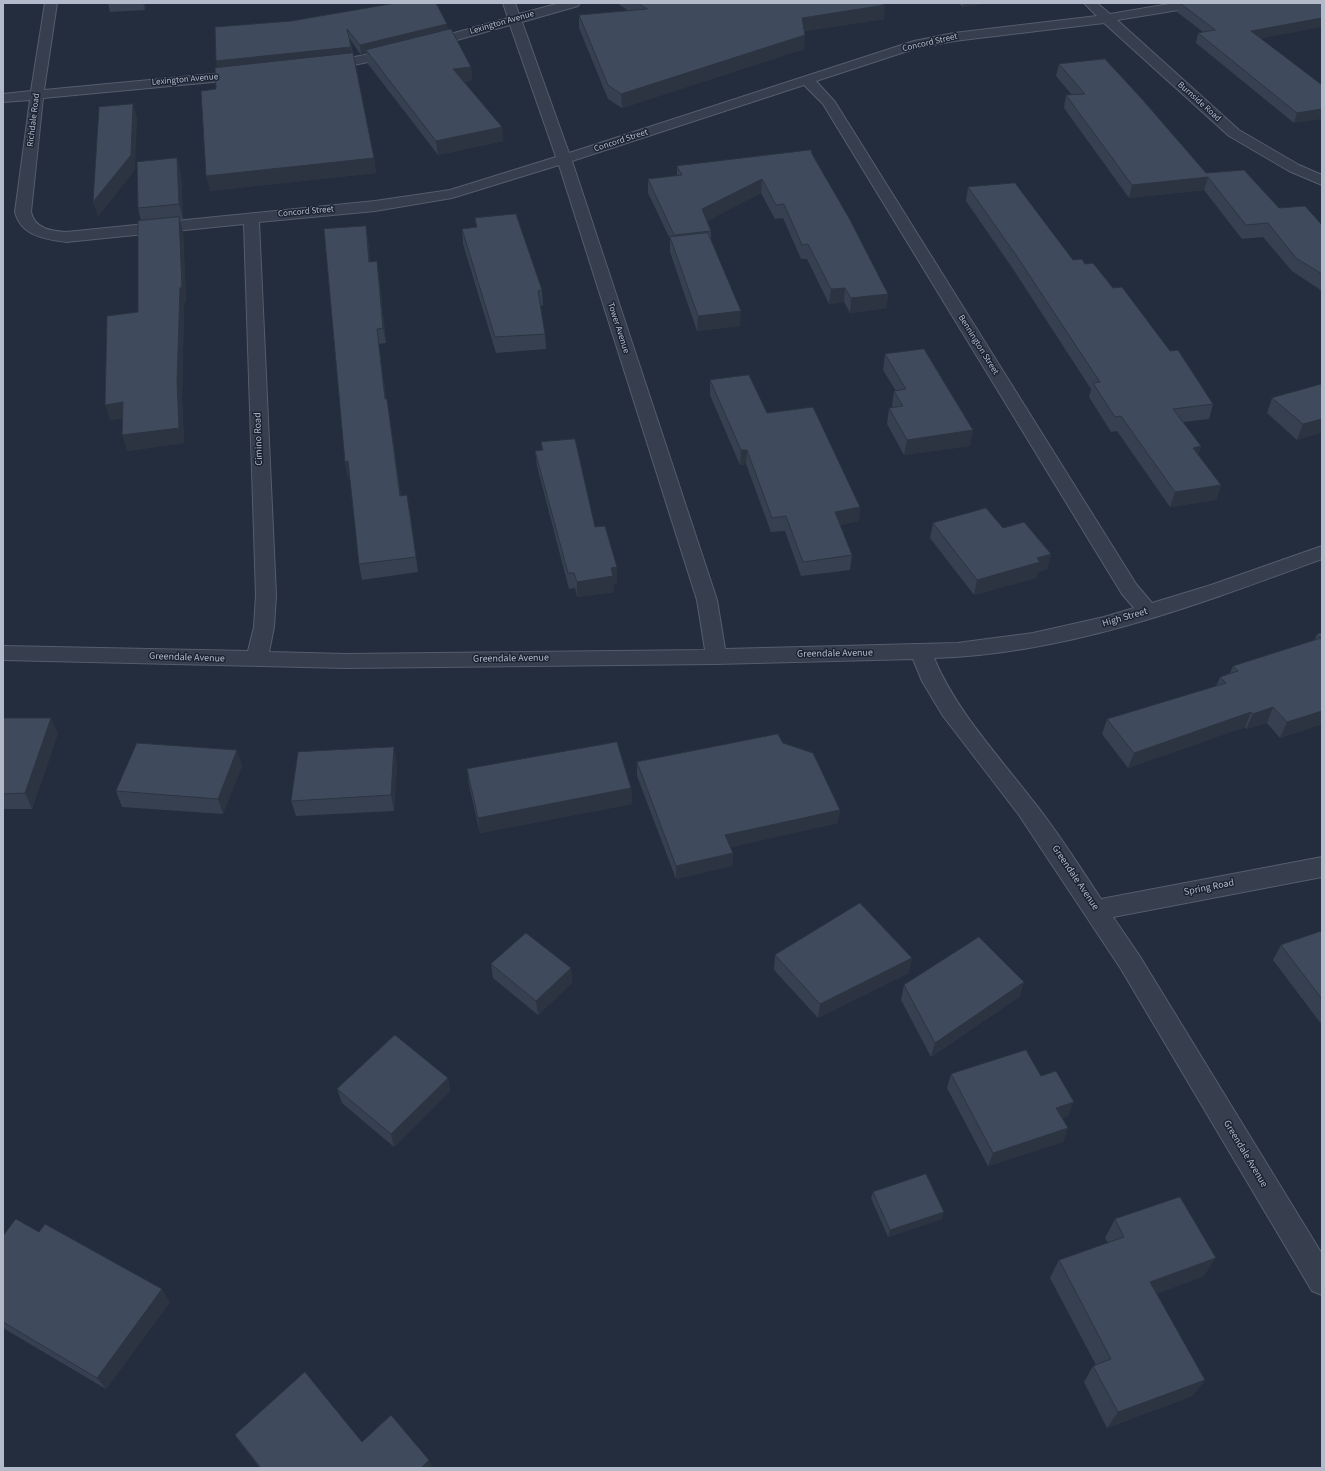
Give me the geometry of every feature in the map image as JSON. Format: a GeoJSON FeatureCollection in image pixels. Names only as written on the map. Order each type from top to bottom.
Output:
{"type":"FeatureCollection","features":[{"type":"Feature","properties":{"kind":"street","name":"Richdale Road"},"geometry":{"type":"LineString","coordinates":[[38,232],[26,223],[23,212],[37,94],[52,3]]}},
{"type":"Feature","properties":{"kind":"street","name":"Tower Avenue"},"geometry":{"type":"LineString","coordinates":[[509,3],[564,159],[707,600],[711,616],[716,656]]}},
{"type":"Feature","properties":{"kind":"street","name":"Lexington Avenue"},"geometry":{"type":"LineString","coordinates":[[310,69],[386,55],[574,3]]}},
{"type":"Feature","properties":{"kind":"street","name":"Burnside Road"},"geometry":{"type":"LineString","coordinates":[[1090,3],[1234,133],[1294,168],[1322,181]]}},
{"type":"Feature","properties":{"kind":"street","name":"Concord Street"},"geometry":{"type":"LineString","coordinates":[[38,232],[56,236],[78,237],[375,206],[427,199],[475,187],[564,159],[914,45],[939,39],[1107,18],[1197,3]]}},
{"type":"Feature","properties":{"kind":"street","name":"Lexington Avenue"},"geometry":{"type":"LineString","coordinates":[[3,98],[254,74]]}},
{"type":"Feature","properties":{"kind":"street","name":"Bennington Street"},"geometry":{"type":"LineString","coordinates":[[807,80],[828,102],[1129,589],[1148,612]]}},
{"type":"Feature","properties":{"kind":"street","name":"Cimino Road"},"geometry":{"type":"LineString","coordinates":[[251,218],[266,595],[264,626],[257,660]]}},
{"type":"Feature","properties":{"kind":"street","name":"High Street"},"geometry":{"type":"LineString","coordinates":[[921,652],[993,647],[1069,633],[1148,612],[1218,590],[1322,552]]}},
{"type":"Feature","properties":{"kind":"street","name":"Greendale Avenue"},"geometry":{"type":"LineString","coordinates":[[3,653],[257,660],[384,661],[921,652],[933,681],[951,710],[1027,808],[1130,962],[1322,1281]]}},
{"type":"Feature","properties":{"kind":"street","name":"Spring Road"},"geometry":{"type":"LineString","coordinates":[[1096,910],[1322,867]]}},
{"type":"Feature","properties":{"kind":"building"},"geometry":{"type":"Polygon","coordinates":[[[396,3],[436,3],[447,24],[360,45],[347,29],[351,47],[216,61],[215,27],[291,21],[396,3]]]}},
{"type":"Feature","properties":{"kind":"building"},"geometry":{"type":"Polygon","coordinates":[[[638,3],[880,3],[885,5],[802,18],[805,35],[621,94],[608,85],[579,15],[647,9],[638,3]]]}},
{"type":"Feature","properties":{"kind":"building"},"geometry":{"type":"Polygon","coordinates":[[[1180,3],[1322,3],[1322,18],[1251,31],[1322,85],[1322,109],[1297,113],[1198,33],[1215,30],[1180,3]]]}},
{"type":"Feature","properties":{"kind":"building"},"geometry":{"type":"Polygon","coordinates":[[[451,29],[471,67],[453,69],[502,127],[436,141],[366,50],[451,29]]]}},
{"type":"Feature","properties":{"kind":"building"},"geometry":{"type":"Polygon","coordinates":[[[353,53],[374,158],[206,176],[201,91],[216,89],[215,68],[353,53]]]}},
{"type":"Feature","properties":{"kind":"building"},"geometry":{"type":"Polygon","coordinates":[[[1105,59],[1206,173],[1244,170],[1279,208],[1305,206],[1322,225],[1322,274],[1296,258],[1268,223],[1246,225],[1208,177],[1132,185],[1066,95],[1085,94],[1059,64],[1105,59]]]}},
{"type":"Feature","properties":{"kind":"building"},"geometry":{"type":"Polygon","coordinates":[[[133,104],[131,155],[93,202],[99,107],[133,104]]]}},
{"type":"Feature","properties":{"kind":"building"},"geometry":{"type":"Polygon","coordinates":[[[811,150],[849,218],[888,294],[851,298],[845,288],[831,289],[808,244],[802,245],[784,204],[776,205],[762,179],[702,209],[711,231],[674,235],[648,179],[682,175],[677,166],[811,150]]]}},
{"type":"Feature","properties":{"kind":"building"},"geometry":{"type":"Polygon","coordinates":[[[177,158],[179,204],[138,208],[137,162],[177,158]]]}},
{"type":"Feature","properties":{"kind":"building"},"geometry":{"type":"Polygon","coordinates":[[[1015,183],[1073,260],[1082,259],[1085,264],[1093,263],[1113,288],[1122,287],[1170,351],[1178,350],[1213,404],[1173,409],[1201,446],[1193,448],[1221,485],[1175,492],[1121,416],[1115,417],[1093,383],[1100,382],[1016,255],[968,187],[1015,183]]]}},
{"type":"Feature","properties":{"kind":"building"},"geometry":{"type":"Polygon","coordinates":[[[516,214],[542,290],[538,291],[545,334],[495,337],[462,229],[477,227],[475,218],[516,214]]]}},
{"type":"Feature","properties":{"kind":"building"},"geometry":{"type":"Polygon","coordinates":[[[179,217],[182,287],[180,288],[177,382],[179,428],[122,435],[123,402],[105,405],[107,316],[138,312],[138,221],[179,217]]]}},
{"type":"Feature","properties":{"kind":"building"},"geometry":{"type":"Polygon","coordinates":[[[366,226],[369,262],[377,261],[383,328],[377,329],[385,399],[387,399],[400,496],[407,495],[416,557],[359,564],[348,461],[345,462],[324,229],[366,226]]]}},
{"type":"Feature","properties":{"kind":"building"},"geometry":{"type":"Polygon","coordinates":[[[708,233],[741,311],[698,316],[670,237],[708,233]]]}},
{"type":"Feature","properties":{"kind":"building"},"geometry":{"type":"Polygon","coordinates":[[[924,349],[973,430],[907,440],[889,408],[903,406],[894,391],[906,389],[885,354],[924,349]]]}},
{"type":"Feature","properties":{"kind":"building"},"geometry":{"type":"Polygon","coordinates":[[[749,375],[767,413],[813,407],[860,507],[835,512],[852,555],[803,562],[786,516],[772,518],[747,450],[741,450],[710,380],[749,375]]]}},
{"type":"Feature","properties":{"kind":"building"},"geometry":{"type":"Polygon","coordinates":[[[1322,384],[1322,419],[1303,424],[1272,398],[1322,384]]]}},
{"type":"Feature","properties":{"kind":"building"},"geometry":{"type":"Polygon","coordinates":[[[575,439],[595,527],[605,526],[617,567],[611,568],[613,576],[577,582],[574,573],[568,573],[535,451],[543,450],[541,442],[575,439]]]}},
{"type":"Feature","properties":{"kind":"building"},"geometry":{"type":"Polygon","coordinates":[[[986,508],[1003,528],[1024,522],[1051,554],[1037,558],[1040,562],[977,580],[933,523],[986,508]]]}},
{"type":"Feature","properties":{"kind":"building"},"geometry":{"type":"Polygon","coordinates":[[[1322,633],[1322,711],[1287,722],[1273,707],[1253,714],[1251,712],[1134,753],[1107,719],[1226,683],[1220,677],[1238,671],[1233,666],[1321,638],[1317,634],[1322,633]]]}},
{"type":"Feature","properties":{"kind":"building"},"geometry":{"type":"Polygon","coordinates":[[[3,718],[51,718],[25,793],[3,794],[3,718]]]}},
{"type":"Feature","properties":{"kind":"building"},"geometry":{"type":"Polygon","coordinates":[[[778,734],[783,743],[813,753],[840,810],[725,835],[733,853],[676,866],[637,762],[778,734]]]}},
{"type":"Feature","properties":{"kind":"building"},"geometry":{"type":"Polygon","coordinates":[[[617,742],[631,788],[478,818],[467,769],[617,742]]]}},
{"type":"Feature","properties":{"kind":"building"},"geometry":{"type":"Polygon","coordinates":[[[137,743],[237,750],[218,799],[116,791],[137,743]]]}},
{"type":"Feature","properties":{"kind":"building"},"geometry":{"type":"Polygon","coordinates":[[[394,747],[391,795],[291,801],[298,752],[394,747]]]}},
{"type":"Feature","properties":{"kind":"building"},"geometry":{"type":"Polygon","coordinates":[[[860,903],[912,958],[820,1004],[775,955],[860,903]]]}},
{"type":"Feature","properties":{"kind":"building"},"geometry":{"type":"Polygon","coordinates":[[[1322,931],[1322,999],[1281,945],[1322,931]]]}},
{"type":"Feature","properties":{"kind":"building"},"geometry":{"type":"Polygon","coordinates":[[[526,933],[571,968],[536,1001],[491,964],[526,933]]]}},
{"type":"Feature","properties":{"kind":"building"},"geometry":{"type":"Polygon","coordinates":[[[979,937],[1024,982],[935,1043],[904,985],[979,937]]]}},
{"type":"Feature","properties":{"kind":"building"},"geometry":{"type":"Polygon","coordinates":[[[395,1035],[448,1078],[391,1134],[337,1089],[395,1035]]]}},
{"type":"Feature","properties":{"kind":"building"},"geometry":{"type":"Polygon","coordinates":[[[1026,1050],[1041,1076],[1056,1071],[1074,1102],[1056,1108],[1068,1128],[993,1153],[951,1074],[1026,1050]]]}},
{"type":"Feature","properties":{"kind":"building"},"geometry":{"type":"Polygon","coordinates":[[[926,1174],[944,1212],[890,1230],[873,1192],[926,1174]]]}},
{"type":"Feature","properties":{"kind":"building"},"geometry":{"type":"Polygon","coordinates":[[[1180,1197],[1216,1258],[1150,1282],[1205,1380],[1118,1412],[1093,1366],[1111,1359],[1059,1260],[1124,1237],[1115,1219],[1180,1197]]]}},
{"type":"Feature","properties":{"kind":"building"},"geometry":{"type":"Polygon","coordinates":[[[16,1219],[39,1232],[45,1224],[162,1289],[97,1378],[3,1322],[3,1236],[16,1219]]]}},
{"type":"Feature","properties":{"kind":"building"},"geometry":{"type":"Polygon","coordinates":[[[305,1372],[362,1442],[391,1415],[429,1460],[421,1468],[261,1468],[235,1435],[305,1372]]]}}]}
